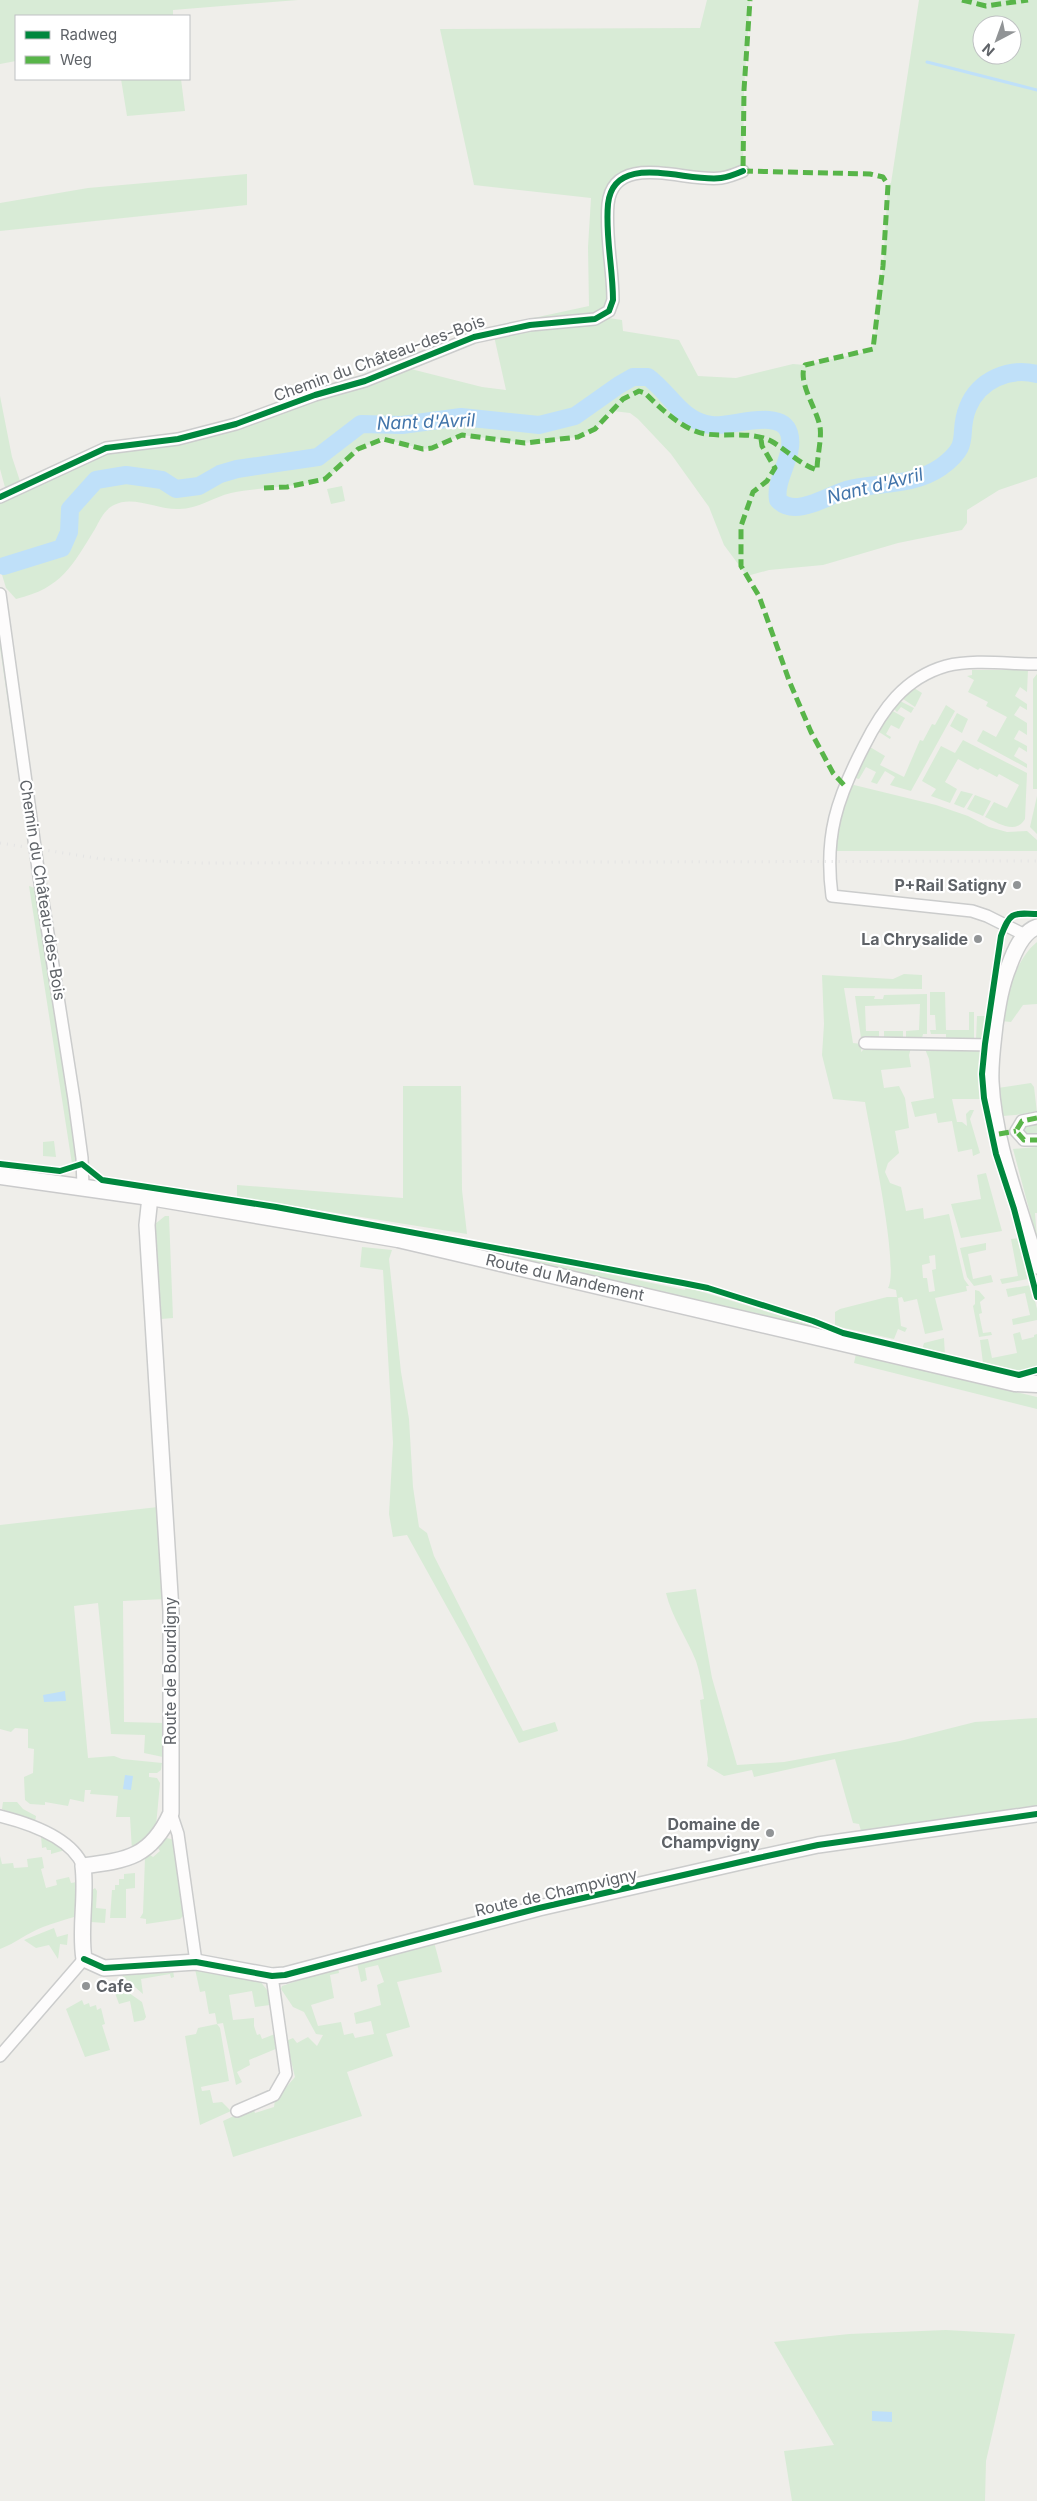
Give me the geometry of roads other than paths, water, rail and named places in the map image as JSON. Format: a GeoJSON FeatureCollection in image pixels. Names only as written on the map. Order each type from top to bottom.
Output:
{"type":"FeatureCollection","features":[{"type":"Feature","properties":{"kind":"main road","name":"Route du Mandement"},"geometry":{"type":"LineString","coordinates":[[0,1176],[150,1197],[432,1246],[1015,1383],[1037,1384]]}},
{"type":"Feature","properties":{"kind":"street","name":"Chemin du Château-des-Bois"},"geometry":{"type":"LineString","coordinates":[[0,497],[106,448],[178,439],[236,424],[315,395],[365,381],[451,346],[500,330],[585,320],[601,316],[611,307],[613,300],[608,206],[612,190],[618,181],[635,173],[720,178],[743,171]]}},
{"type":"Feature","properties":{"kind":"street","name":"Chemin du Château-des-Bois"},"geometry":{"type":"LineString","coordinates":[[0,594],[40,884],[74,1099],[83,1187]]}},
{"type":"Feature","properties":{"kind":"street"},"geometry":{"type":"LineString","coordinates":[[1037,664],[961,664],[946,666],[918,679],[903,689],[884,710],[846,780],[833,824],[830,851],[832,896],[972,911],[1031,931],[1014,953],[1003,981],[993,1045],[990,1080],[999,1134],[1037,1266]]}},
{"type":"Feature","properties":{"kind":"street"},"geometry":{"type":"LineString","coordinates":[[865,1043],[993,1045]]}},
{"type":"Feature","properties":{"kind":"street"},"geometry":{"type":"LineString","coordinates":[[1016,1131],[1022,1120],[1037,1118]]}},
{"type":"Feature","properties":{"kind":"street"},"geometry":{"type":"LineString","coordinates":[[999,1134],[1016,1131]]}},
{"type":"Feature","properties":{"kind":"street"},"geometry":{"type":"LineString","coordinates":[[1016,1131],[1024,1140],[1037,1140]]}},
{"type":"Feature","properties":{"kind":"street","name":"Route de Bourdigny"},"geometry":{"type":"LineString","coordinates":[[83,1866],[125,1860],[141,1853],[159,1836],[172,1813],[172,1611],[147,1225],[150,1197]]}},
{"type":"Feature","properties":{"kind":"street"},"geometry":{"type":"LineString","coordinates":[[172,1813],[178,1834],[196,1962]]}},
{"type":"Feature","properties":{"kind":"street","name":"Route de Champvigny"},"geometry":{"type":"LineString","coordinates":[[84,1960],[104,1968],[196,1962],[272,1976],[292,1974],[382,1948],[540,1908],[766,1856],[818,1845],[1037,1814]]}},
{"type":"Feature","properties":{"kind":"street"},"geometry":{"type":"LineString","coordinates":[[0,1816],[22,1822],[48,1834],[71,1849],[83,1866],[84,1890],[81,1937],[84,1960],[0,2056]]}},
{"type":"Feature","properties":{"kind":"street"},"geometry":{"type":"LineString","coordinates":[[237,2111],[274,2095],[286,2074],[272,1976]]}},
{"type":"Feature","properties":{"kind":"water"},"geometry":{"type":"Polygon","coordinates":[[[65,1691],[66,1701],[44,1702],[43,1695],[65,1691]]]}},
{"type":"Feature","properties":{"kind":"water"},"geometry":{"type":"Polygon","coordinates":[[[125,1775],[133,1776],[131,1790],[123,1789],[125,1775]]]}},
{"type":"Feature","properties":{"kind":"water"},"geometry":{"type":"Polygon","coordinates":[[[872,2411],[892,2412],[892,2422],[872,2421],[872,2411]]]}},
{"type":"Feature","properties":{"kind":"waterway"},"geometry":{"type":"LineString","coordinates":[[927,62],[1037,90]]}},
{"type":"Feature","properties":{"kind":"waterway","name":"Nant d'Avril"},"geometry":{"type":"LineString","coordinates":[[4,566],[62,548],[69,532],[70,509],[96,480],[126,475],[162,480],[176,489],[199,486],[220,474],[237,469],[318,457],[361,424],[402,425],[461,417],[539,425],[575,416],[633,377],[648,377],[656,383],[676,406],[701,422],[719,425],[766,420],[776,421],[784,425],[789,433],[790,450],[779,483],[778,500],[788,506],[801,506],[814,503],[846,490],[918,478],[941,467],[951,459],[961,445],[963,425],[968,407],[979,389],[1006,374],[1016,372],[1037,374]]}},
{"type":"Feature","properties":{"kind":"railway"},"geometry":{"type":"LineString","coordinates":[[0,843],[102,859],[202,863],[1037,861]]}},
{"type":"Feature","properties":{"kind":"place","name":"P+Rail Satigny"},"geometry":{"type":"Point","coordinates":[1017,885]}},
{"type":"Feature","properties":{"kind":"place","name":"La Chrysalide"},"geometry":{"type":"Point","coordinates":[978,939]}},
{"type":"Feature","properties":{"kind":"place","name":"Domaine de Champvigny"},"geometry":{"type":"Point","coordinates":[770,1833]}},
{"type":"Feature","properties":{"kind":"place","name":"Cafe"},"geometry":{"type":"Point","coordinates":[86,1986]}}]}
